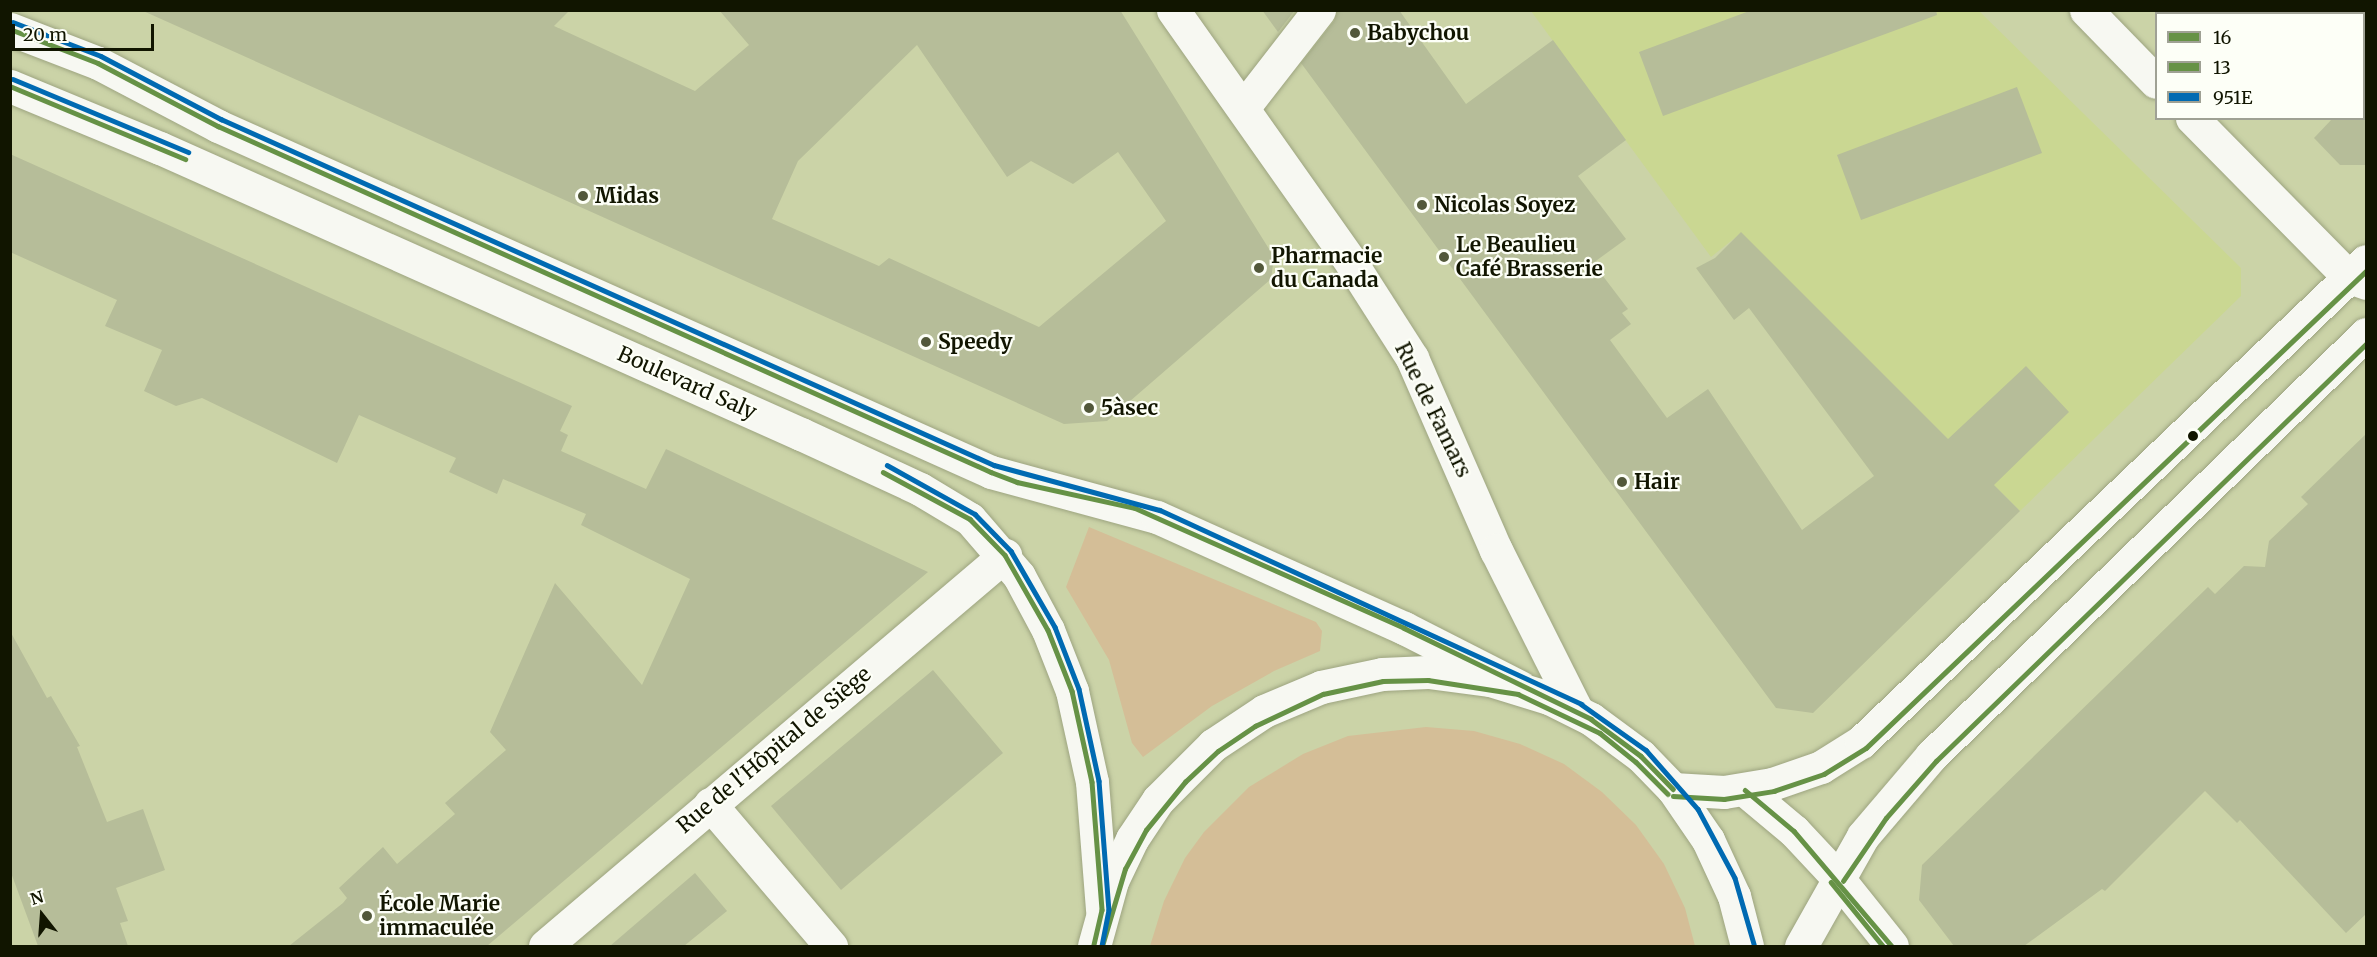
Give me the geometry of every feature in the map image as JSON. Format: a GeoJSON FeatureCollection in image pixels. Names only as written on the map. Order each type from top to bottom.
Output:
{"type":"FeatureCollection","features":[{"type":"Feature","properties":{"kind":"main road","name":"Rue de Famars"},"geometry":{"type":"LineString","coordinates":[[1173,10],[1243,108],[1412,358],[1496,550],[1577,711]]}},
{"type":"Feature","properties":{"kind":"main road"},"geometry":{"type":"LineString","coordinates":[[1243,108],[1319,10]]}},
{"type":"Feature","properties":{"kind":"main road"},"geometry":{"type":"LineString","coordinates":[[2086,10],[2155,80]]}},
{"type":"Feature","properties":{"kind":"main road","name":"Boulevard Saly"},"geometry":{"type":"LineString","coordinates":[[10,29],[98,63],[218,126],[991,472],[1157,517],[1404,628],[1520,687]]}},
{"type":"Feature","properties":{"kind":"main road","name":"Boulevard Saly"},"geometry":{"type":"LineString","coordinates":[[10,86],[160,148],[920,489],[970,519],[1005,555],[1048,630],[1072,691],[1092,782],[1102,910]]}},
{"type":"Feature","properties":{"kind":"main road"},"geometry":{"type":"LineString","coordinates":[[1673,789],[1745,790],[1821,767],[1861,742],[2361,274],[2194,120]]}},
{"type":"Feature","properties":{"kind":"main road"},"geometry":{"type":"LineString","coordinates":[[1801,946],[1837,877],[1880,813],[1931,756],[2367,334]]}},
{"type":"Feature","properties":{"kind":"main road","name":"Rue de l'Hôpital de Siège"},"geometry":{"type":"LineString","coordinates":[[545,946],[1005,555]]}},
{"type":"Feature","properties":{"kind":"main road"},"geometry":{"type":"LineString","coordinates":[[1094,946],[1102,910],[1122,860],[1158,800],[1213,745],[1264,711],[1321,687],[1397,673],[1459,674],[1520,687],[1577,711],[1623,741],[1673,789],[1701,826],[1723,867],[1747,946]]}},
{"type":"Feature","properties":{"kind":"main road"},"geometry":{"type":"LineString","coordinates":[[1745,790],[1794,831],[1837,877],[1892,946]]}},
{"type":"Feature","properties":{"kind":"main road"},"geometry":{"type":"LineString","coordinates":[[711,804],[831,946]]}},
{"type":"Feature","properties":{"kind":"shaded area"},"geometry":{"type":"Polygon","coordinates":[[[1531,11],[1979,11],[2241,268],[2241,296],[2020,511],[1741,233],[1711,257],[1531,11]]]}},
{"type":"Feature","properties":{"kind":"shaded area"},"geometry":{"type":"Polygon","coordinates":[[[1089,527],[1316,622],[1322,631],[1320,651],[1274,671],[1212,706],[1143,757],[1132,743],[1109,660],[1066,587],[1089,527]]]}},
{"type":"Feature","properties":{"kind":"shaded area"},"geometry":{"type":"Polygon","coordinates":[[[1426,727],[1474,731],[1520,744],[1564,764],[1602,792],[1636,825],[1664,864],[1685,908],[1695,946],[1150,946],[1164,901],[1185,858],[1204,832],[1249,787],[1303,754],[1348,736],[1426,727]]]}},
{"type":"Feature","properties":{"kind":"building"},"geometry":{"type":"Polygon","coordinates":[[[141,10],[570,10],[554,26],[695,91],[749,45],[719,10],[1120,10],[1274,257],[1271,279],[1107,421],[1064,424],[141,10]],[[917,45],[798,161],[772,219],[879,266],[889,258],[1039,327],[1166,221],[1118,152],[1073,184],[1031,161],[1007,177],[917,45]]]}},
{"type":"Feature","properties":{"kind":"building"},"geometry":{"type":"Polygon","coordinates":[[[1262,10],[1295,10],[1278,32],[1262,10]]]}},
{"type":"Feature","properties":{"kind":"building"},"geometry":{"type":"Polygon","coordinates":[[[1337,10],[1399,10],[1466,104],[1553,40],[1626,140],[1578,176],[1626,239],[1593,263],[1628,309],[1622,313],[1631,324],[1610,340],[1667,418],[1708,389],[1802,530],[1874,476],[1749,308],[1734,320],[1696,268],[1715,258],[1741,232],[1948,439],[2026,366],[2069,412],[1994,485],[2020,511],[1813,713],[1776,708],[1301,63],[1334,21],[1337,10]]]}},
{"type":"Feature","properties":{"kind":"building"},"geometry":{"type":"Polygon","coordinates":[[[1752,10],[1936,10],[1937,15],[1663,116],[1639,52],[1752,10]]]}},
{"type":"Feature","properties":{"kind":"building"},"geometry":{"type":"Polygon","coordinates":[[[2017,87],[2042,153],[1861,220],[1837,155],[2017,87]]]}},
{"type":"Feature","properties":{"kind":"building"},"geometry":{"type":"Polygon","coordinates":[[[2367,118],[2367,165],[2340,165],[2314,138],[2331,120],[2365,120],[2367,118]]]}},
{"type":"Feature","properties":{"kind":"building"},"geometry":{"type":"Polygon","coordinates":[[[10,154],[572,406],[560,431],[568,435],[561,451],[646,489],[666,449],[928,572],[487,946],[289,946],[343,903],[347,898],[339,888],[383,847],[397,864],[455,814],[445,803],[506,750],[490,732],[555,583],[642,685],[690,579],[581,525],[586,514],[503,479],[497,494],[449,472],[456,458],[359,415],[337,463],[202,398],[176,406],[144,391],[162,350],[105,326],[117,300],[10,252],[10,154]]]}},
{"type":"Feature","properties":{"kind":"building"},"geometry":{"type":"Polygon","coordinates":[[[2367,433],[2367,913],[2346,933],[2240,820],[2237,823],[2205,791],[2105,891],[2102,889],[2024,946],[1954,946],[1919,900],[1922,865],[2208,587],[2215,594],[2244,566],[2265,567],[2269,541],[2308,504],[2301,497],[2367,433]]]}},
{"type":"Feature","properties":{"kind":"building"},"geometry":{"type":"Polygon","coordinates":[[[10,631],[47,698],[51,696],[80,746],[77,747],[107,822],[143,809],[165,870],[116,888],[128,921],[120,923],[128,946],[38,946],[10,870],[10,631]]]}},
{"type":"Feature","properties":{"kind":"building"},"geometry":{"type":"Polygon","coordinates":[[[933,670],[1003,753],[841,890],[771,806],[933,670]]]}},
{"type":"Feature","properties":{"kind":"building"},"geometry":{"type":"Polygon","coordinates":[[[695,873],[727,911],[684,946],[610,946],[695,873]]]}},
{"type":"Feature","properties":{"kind":"transit line","name":"951E"},"geometry":{"type":"LineString","coordinates":[[13,22],[101,56],[221,119],[994,465],[1160,510],[1581,704],[1646,750],[1698,809],[1735,878],[1754,944]]}},
{"type":"Feature","properties":{"kind":"transit line","name":"16"},"geometry":{"type":"LineString","coordinates":[[10,29],[98,63],[218,126],[991,472],[1017,482],[1135,508],[1404,628],[1591,719],[1641,756],[1673,789]]}},
{"type":"Feature","properties":{"kind":"transit line","name":"951E"},"geometry":{"type":"LineString","coordinates":[[13,79],[188,152]]}},
{"type":"Feature","properties":{"kind":"transit line","name":"16"},"geometry":{"type":"LineString","coordinates":[[10,86],[185,159]]}},
{"type":"Feature","properties":{"kind":"transit line","name":"13"},"geometry":{"type":"LineString","coordinates":[[1673,796],[1724,799],[1774,791],[1824,774],[1866,748],[2366,271]]}},
{"type":"Feature","properties":{"kind":"transit line","name":"13"},"geometry":{"type":"LineString","coordinates":[[1843,881],[1886,818],[1936,761],[2366,344]]}},
{"type":"Feature","properties":{"kind":"transit line","name":"951E"},"geometry":{"type":"LineString","coordinates":[[887,465],[975,514],[1011,551],[1055,627],[1079,689],[1099,781],[1109,910],[1102,946]]}},
{"type":"Feature","properties":{"kind":"transit line","name":"16"},"geometry":{"type":"LineString","coordinates":[[883,472],[970,519],[1005,555],[1048,630],[1072,691],[1092,782],[1102,910],[1094,946]]}},
{"type":"Feature","properties":{"kind":"transit line","name":"13"},"geometry":{"type":"LineString","coordinates":[[1102,946],[1125,869],[1146,830],[1185,782],[1218,751],[1255,726],[1323,694],[1383,681],[1428,680],[1518,694],[1600,733],[1636,762],[1668,794]]}},
{"type":"Feature","properties":{"kind":"transit line","name":"16"},"geometry":{"type":"LineString","coordinates":[[1745,790],[1794,831],[1892,946]]}},
{"type":"Feature","properties":{"kind":"transit line","name":"13"},"geometry":{"type":"LineString","coordinates":[[1831,882],[1883,946]]}},
{"type":"Feature","properties":{"kind":"place","name":"Babychou"},"geometry":{"type":"Point","coordinates":[1355,33]}},
{"type":"Feature","properties":{"kind":"place","name":"Midas"},"geometry":{"type":"Point","coordinates":[583,196]}},
{"type":"Feature","properties":{"kind":"place","name":"Nicolas Soyez"},"geometry":{"type":"Point","coordinates":[1422,205]}},
{"type":"Feature","properties":{"kind":"place","name":"Le Beaulieu Café Brasserie"},"geometry":{"type":"Point","coordinates":[1444,257]}},
{"type":"Feature","properties":{"kind":"place","name":"Pharmacie du Canada"},"geometry":{"type":"Point","coordinates":[1259,268]}},
{"type":"Feature","properties":{"kind":"place","name":"Speedy"},"geometry":{"type":"Point","coordinates":[926,342]}},
{"type":"Feature","properties":{"kind":"place","name":"5àsec"},"geometry":{"type":"Point","coordinates":[1089,408]}},
{"type":"Feature","properties":{"kind":"place","name":"Hair"},"geometry":{"type":"Point","coordinates":[1622,482]}},
{"type":"Feature","properties":{"kind":"place","name":"École Marie immaculée"},"geometry":{"type":"Point","coordinates":[367,916]}}]}
